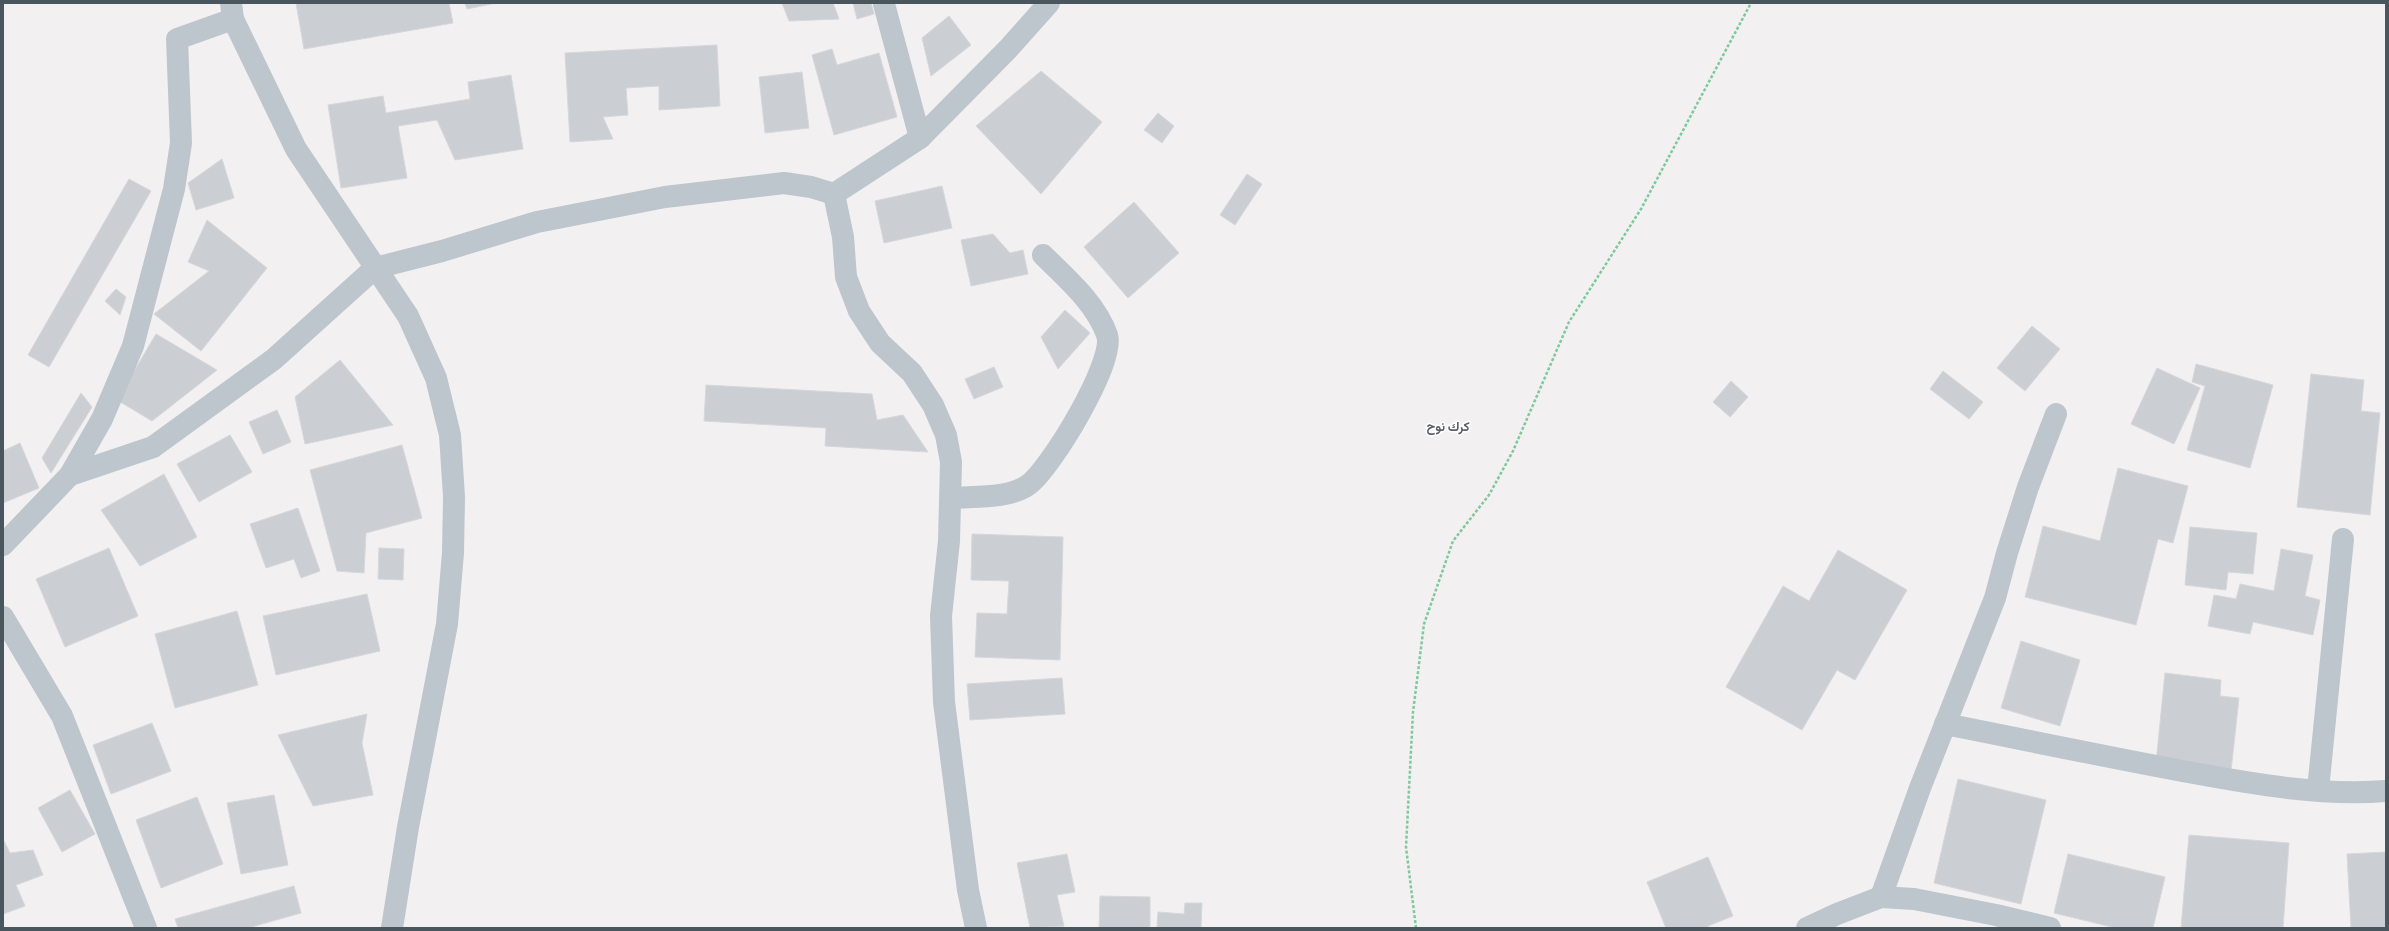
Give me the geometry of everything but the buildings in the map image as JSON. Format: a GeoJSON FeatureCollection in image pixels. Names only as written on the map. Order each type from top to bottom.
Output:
{"type":"FeatureCollection","features":[{"type":"Feature","properties":{"kind":"street"},"geometry":{"type":"LineString","coordinates":[[70,475],[153,447],[274,359],[375,268],[442,251],[537,222],[665,197],[784,183],[811,187],[834,194],[920,138],[1008,49],[1049,3]]}},
{"type":"Feature","properties":{"kind":"street"},"geometry":{"type":"LineString","coordinates":[[884,4],[920,138]]}},
{"type":"Feature","properties":{"kind":"street"},"geometry":{"type":"LineString","coordinates":[[3,545],[70,475],[102,419],[133,346],[174,189],[181,143],[177,39],[232,11],[296,149],[408,316],[436,378],[450,435],[454,497],[453,553],[447,624],[408,827],[392,928]]}},
{"type":"Feature","properties":{"kind":"street"},"geometry":{"type":"LineString","coordinates":[[834,194],[843,238],[846,277],[859,311],[880,343],[912,373],[933,405],[946,435],[951,462],[951,498],[949,542],[941,616],[944,702],[968,890],[976,928]]}},
{"type":"Feature","properties":{"kind":"street"},"geometry":{"type":"LineString","coordinates":[[951,498],[1014,493],[1028,486],[1052,460],[1096,383],[1105,359],[1108,337],[1099,319],[1082,294],[1043,255]]}},
{"type":"Feature","properties":{"kind":"street"},"geometry":{"type":"LineString","coordinates":[[1881,897],[1945,724],[1995,598],[2007,553],[2028,487],[2056,414]]}},
{"type":"Feature","properties":{"kind":"street"},"geometry":{"type":"LineString","coordinates":[[2318,790],[2343,539]]}},
{"type":"Feature","properties":{"kind":"street"},"geometry":{"type":"LineString","coordinates":[[3,616],[62,716],[146,928]]}},
{"type":"Feature","properties":{"kind":"street"},"geometry":{"type":"LineString","coordinates":[[1945,724],[2212,776],[2287,788],[2360,793],[2386,791]]}},
{"type":"Feature","properties":{"kind":"street"},"geometry":{"type":"LineString","coordinates":[[1807,928],[1836,914],[1881,897],[1934,903],[2050,928]]}},
{"type":"Feature","properties":{"kind":"path"},"geometry":{"type":"LineString","coordinates":[[1416,928],[1406,847],[1413,712],[1424,624],[1453,541],[1489,495],[1513,451],[1569,322],[1641,209],[1751,3]]}},
{"type":"Feature","properties":{"kind":"district","name":"كرك نوح"},"geometry":{"type":"Point","coordinates":[1448,426]}}]}
